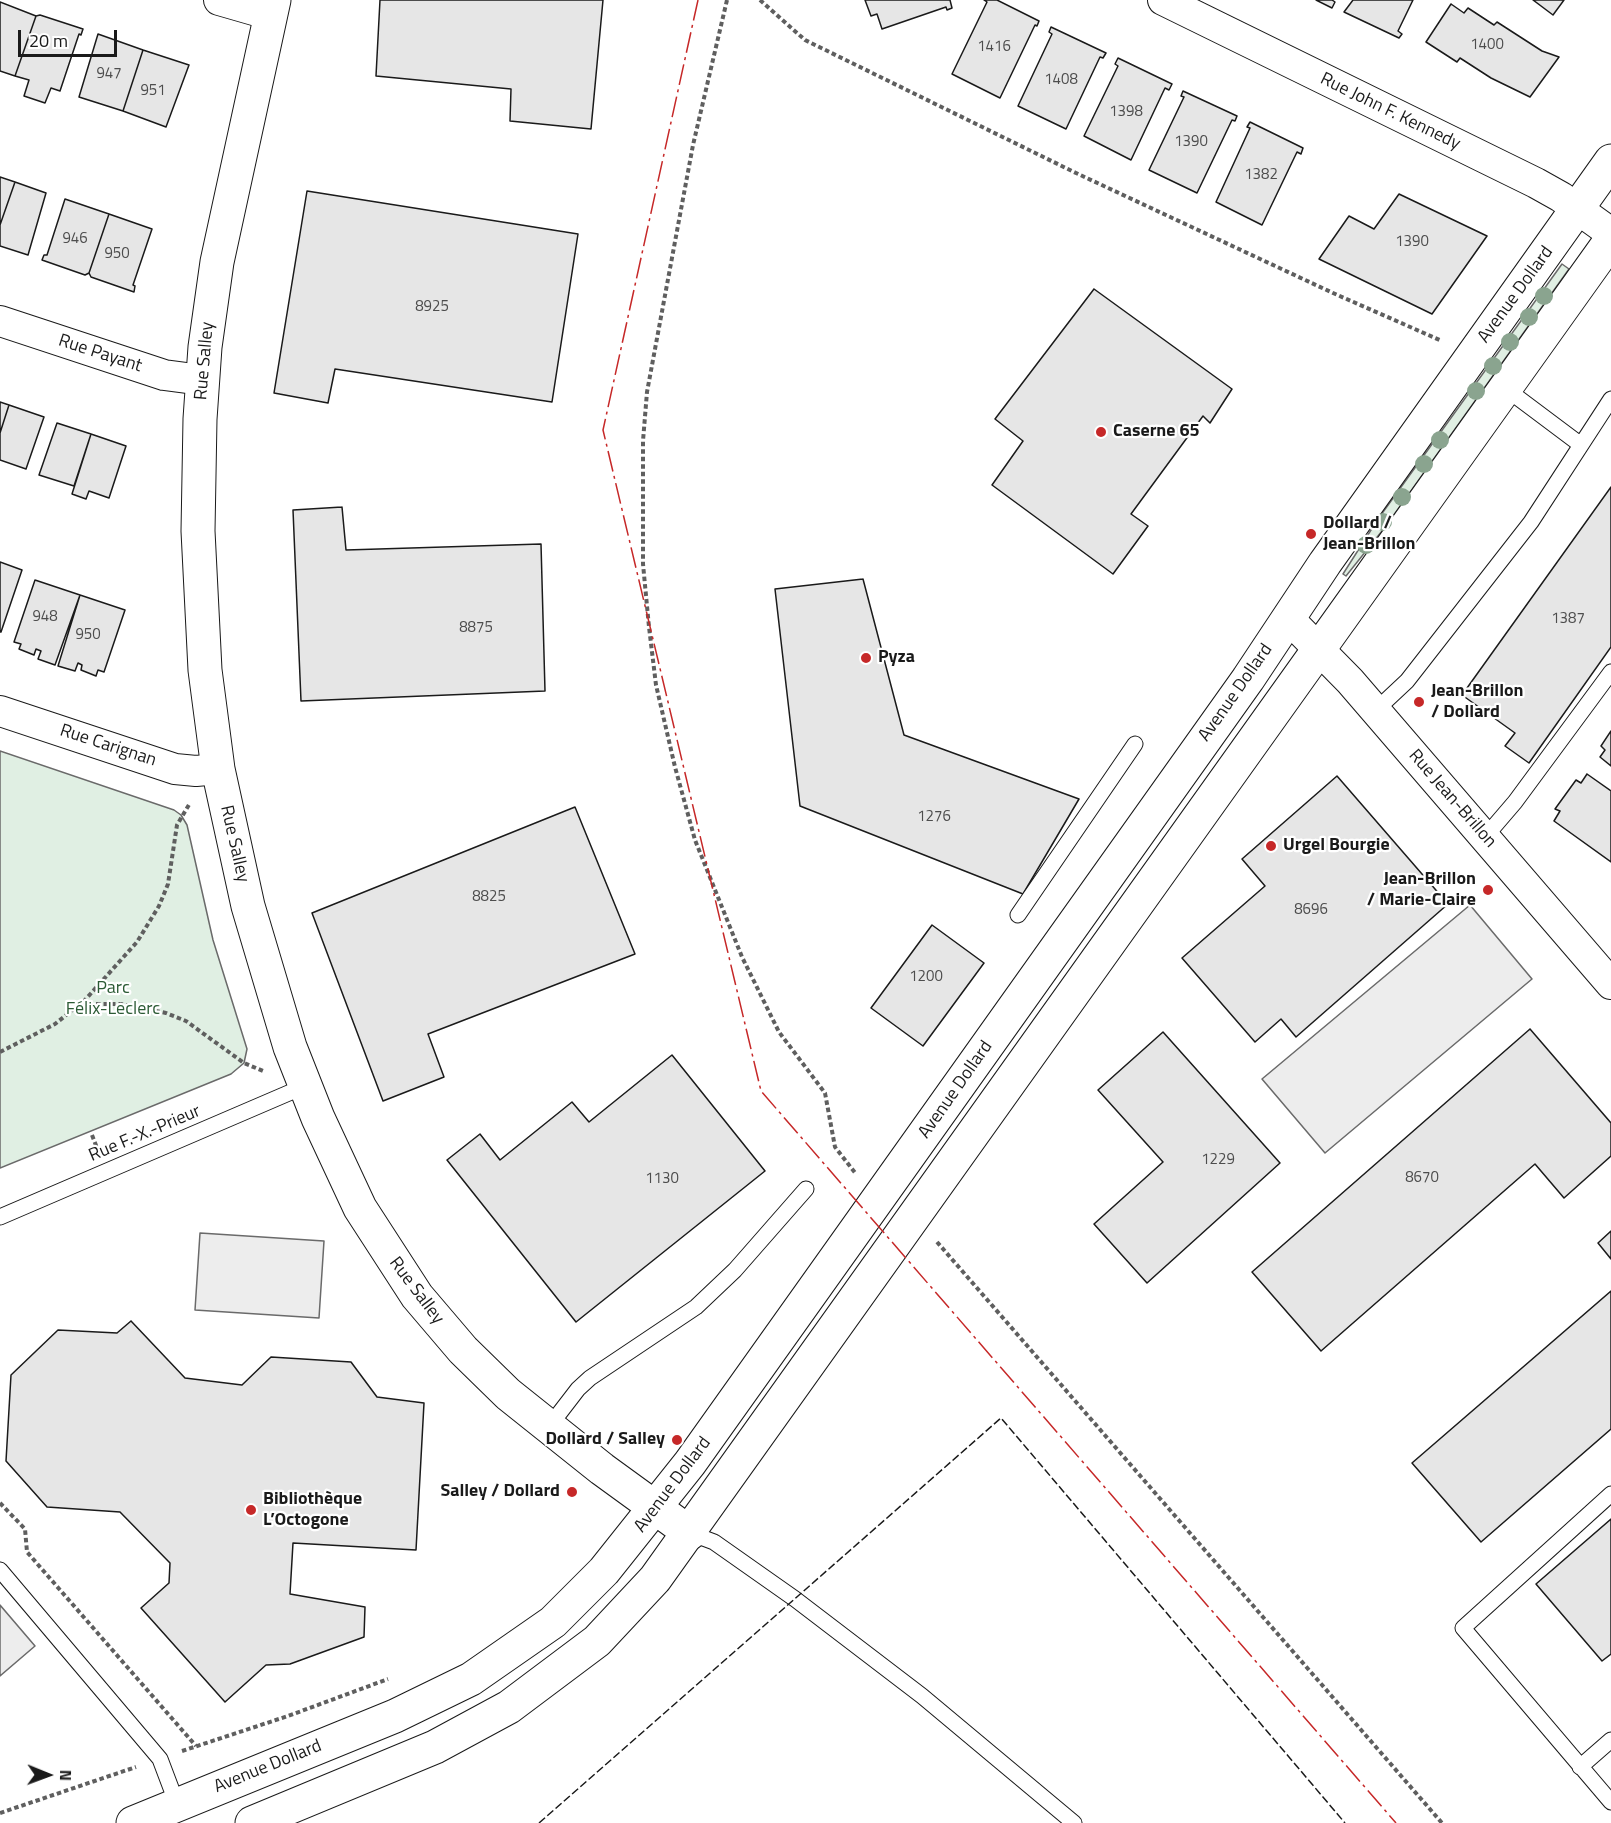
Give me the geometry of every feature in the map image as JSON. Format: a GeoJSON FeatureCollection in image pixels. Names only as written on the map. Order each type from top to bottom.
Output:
{"type":"FeatureCollection","features":[{"type":"Feature","properties":{"kind":"main road","name":"Rue Salley"},"geometry":{"type":"LineString","coordinates":[[272,8],[217,262],[202,380],[198,480],[199,581],[205,670],[218,769],[248,906],[290,1047],[305,1086],[360,1208],[417,1296],[483,1371],[548,1428],[690,1533]]}},
{"type":"Feature","properties":{"kind":"main road","name":"Avenue Dollard"},"geometry":{"type":"LineString","coordinates":[[133,1823],[395,1716],[471,1679],[535,1636],[566,1610],[604,1571],[656,1508],[948,1101],[1248,679],[1288,618],[1611,161]]}},
{"type":"Feature","properties":{"kind":"main road"},"geometry":{"type":"LineString","coordinates":[[252,1823],[435,1747],[509,1707],[597,1641],[655,1579],[690,1533],[1209,799],[1320,649],[1611,240]]}},
{"type":"Feature","properties":{"kind":"street"},"geometry":{"type":"LineString","coordinates":[[219,0],[272,8]]}},
{"type":"Feature","properties":{"kind":"street","name":"Rue John F. Kennedy"},"geometry":{"type":"LineString","coordinates":[[1163,0],[1536,183],[1611,233]]}},
{"type":"Feature","properties":{"kind":"street","name":"Rue Payant"},"geometry":{"type":"LineString","coordinates":[[0,321],[164,375],[202,380]]}},
{"type":"Feature","properties":{"kind":"street","name":"Rue Jean-Brillon"},"geometry":{"type":"LineString","coordinates":[[1288,618],[1320,649],[1375,711],[1611,984]]}},
{"type":"Feature","properties":{"kind":"street","name":"Rue Carignan"},"geometry":{"type":"LineString","coordinates":[[0,711],[175,768],[195,771],[218,769]]}},
{"type":"Feature","properties":{"kind":"lane"},"geometry":{"type":"LineString","coordinates":[[1505,388],[1581,445]]}},
{"type":"Feature","properties":{"kind":"lane"},"geometry":{"type":"LineString","coordinates":[[1375,711],[1407,681],[1531,522],[1611,399]]}},
{"type":"Feature","properties":{"kind":"lane"},"geometry":{"type":"LineString","coordinates":[[1485,837],[1515,802],[1611,672]]}},
{"type":"Feature","properties":{"kind":"lane"},"geometry":{"type":"LineString","coordinates":[[1018,915],[1135,744]]}},
{"type":"Feature","properties":{"kind":"lane","name":"Rue F.-X.-Prieur"},"geometry":{"type":"LineString","coordinates":[[0,1217],[305,1086]]}},
{"type":"Feature","properties":{"kind":"lane"},"geometry":{"type":"LineString","coordinates":[[948,1101],[980,1124]]}},
{"type":"Feature","properties":{"kind":"lane"},"geometry":{"type":"LineString","coordinates":[[548,1428],[578,1389],[590,1378],[659,1334],[696,1307],[735,1270],[806,1190]]}},
{"type":"Feature","properties":{"kind":"lane"},"geometry":{"type":"LineString","coordinates":[[1611,1494],[1463,1628],[1611,1802]]}},
{"type":"Feature","properties":{"kind":"lane"},"geometry":{"type":"LineString","coordinates":[[690,1533],[714,1542],[795,1599],[922,1696],[1074,1823]]}},
{"type":"Feature","properties":{"kind":"lane"},"geometry":{"type":"LineString","coordinates":[[0,1570],[160,1759],[177,1804]]}},
{"type":"Feature","properties":{"kind":"lane"},"geometry":{"type":"LineString","coordinates":[[1580,1767],[1611,1740]]}},
{"type":"Feature","properties":{"kind":"path"},"geometry":{"type":"LineString","coordinates":[[727,0],[693,145],[647,392],[643,441],[643,564],[649,627],[656,685],[695,840],[742,957],[779,1032],[825,1093],[835,1147],[862,1181]]}},
{"type":"Feature","properties":{"kind":"path"},"geometry":{"type":"LineString","coordinates":[[760,0],[805,40],[1076,173],[1333,293],[1446,342]]}},
{"type":"Feature","properties":{"kind":"path"},"geometry":{"type":"LineString","coordinates":[[0,1052],[55,1023],[80,1004],[137,942],[159,906],[168,884],[174,841],[183,812]]}},
{"type":"Feature","properties":{"kind":"path"},"geometry":{"type":"LineString","coordinates":[[80,1004],[121,1004],[166,1013],[186,1021],[247,1065]]}},
{"type":"Feature","properties":{"kind":"path"},"geometry":{"type":"LineString","coordinates":[[914,1215],[1442,1823]]}},
{"type":"Feature","properties":{"kind":"path"},"geometry":{"type":"LineString","coordinates":[[0,1503],[25,1529],[27,1552],[196,1746]]}},
{"type":"Feature","properties":{"kind":"path"},"geometry":{"type":"LineString","coordinates":[[186,1749],[306,1710],[392,1677]]}},
{"type":"Feature","properties":{"kind":"path"},"geometry":{"type":"LineString","coordinates":[[0,1813],[138,1766]]}},
{"type":"Feature","properties":{"kind":"green space"},"geometry":{"type":"Polygon","coordinates":[[[1562,264],[1569,269],[1386,526],[1346,576],[1343,574],[1378,519],[1562,264]]]}},
{"type":"Feature","properties":{"kind":"green space","name":"Parc Félix-Leclerc"},"geometry":{"type":"Polygon","coordinates":[[[0,751],[174,810],[181,815],[187,825],[213,940],[247,1049],[244,1063],[231,1074],[0,1168],[0,751]]]}},
{"type":"Feature","properties":{"kind":"shaded area"},"geometry":{"type":"Polygon","coordinates":[[[1470,905],[1532,979],[1325,1153],[1262,1079],[1470,905]]]}},
{"type":"Feature","properties":{"kind":"shaded area"},"geometry":{"type":"Polygon","coordinates":[[[200,1233],[324,1241],[319,1318],[195,1310],[200,1233]]]}},
{"type":"Feature","properties":{"kind":"shaded area"},"geometry":{"type":"Polygon","coordinates":[[[0,1605],[35,1646],[0,1676],[0,1605]]]}},
{"type":"Feature","properties":{"kind":"building"},"geometry":{"type":"Polygon","coordinates":[[[380,0],[603,0],[591,129],[510,121],[511,89],[376,76],[380,0]]]}},
{"type":"Feature","properties":{"kind":"building"},"geometry":{"type":"Polygon","coordinates":[[[865,0],[950,0],[952,8],[947,10],[946,7],[882,29],[877,14],[871,16],[865,0]]]}},
{"type":"Feature","properties":{"kind":"building"},"geometry":{"type":"Polygon","coordinates":[[[984,0],[997,0],[1039,21],[1000,98],[952,74],[987,2],[984,0]]]}},
{"type":"Feature","properties":{"kind":"building"},"geometry":{"type":"Polygon","coordinates":[[[1316,0],[1332,0],[1335,2],[1332,8],[1316,0]]]}},
{"type":"Feature","properties":{"kind":"building"},"geometry":{"type":"Polygon","coordinates":[[[1353,0],[1413,0],[1398,31],[1402,34],[1399,38],[1344,12],[1353,0]]]}},
{"type":"Feature","properties":{"kind":"building"},"geometry":{"type":"Polygon","coordinates":[[[1533,0],[1564,0],[1553,15],[1533,0]]]}},
{"type":"Feature","properties":{"kind":"building"},"geometry":{"type":"Polygon","coordinates":[[[0,2],[36,16],[15,76],[0,71],[0,2]]]}},
{"type":"Feature","properties":{"kind":"building"},"geometry":{"type":"Polygon","coordinates":[[[1451,4],[1464,13],[1468,8],[1494,25],[1497,22],[1542,51],[1559,57],[1530,97],[1491,78],[1460,58],[1457,62],[1426,42],[1451,4]]]}},
{"type":"Feature","properties":{"kind":"building"},"geometry":{"type":"Polygon","coordinates":[[[40,15],[83,29],[81,35],[79,34],[60,91],[51,88],[45,103],[24,96],[29,80],[15,76],[36,16],[40,15]]]}},
{"type":"Feature","properties":{"kind":"building"},"geometry":{"type":"Polygon","coordinates":[[[1051,27],[1106,53],[1103,58],[1100,57],[1066,129],[1018,106],[1052,34],[1049,32],[1051,27]]]}},
{"type":"Feature","properties":{"kind":"building"},"geometry":{"type":"Polygon","coordinates":[[[98,34],[143,50],[123,111],[79,97],[98,34]]]}},
{"type":"Feature","properties":{"kind":"building"},"geometry":{"type":"Polygon","coordinates":[[[143,50],[189,65],[166,127],[123,111],[143,50]]]}},
{"type":"Feature","properties":{"kind":"building"},"geometry":{"type":"Polygon","coordinates":[[[1118,58],[1172,84],[1169,90],[1165,88],[1131,160],[1084,136],[1118,66],[1115,64],[1118,58]]]}},
{"type":"Feature","properties":{"kind":"building"},"geometry":{"type":"Polygon","coordinates":[[[1183,91],[1237,116],[1235,121],[1232,120],[1197,193],[1149,170],[1184,97],[1181,96],[1183,91]]]}},
{"type":"Feature","properties":{"kind":"building"},"geometry":{"type":"Polygon","coordinates":[[[1250,122],[1303,148],[1301,154],[1297,152],[1262,225],[1216,202],[1250,128],[1247,127],[1250,122]]]}},
{"type":"Feature","properties":{"kind":"building"},"geometry":{"type":"Polygon","coordinates":[[[0,177],[15,182],[0,225],[0,177]]]}},
{"type":"Feature","properties":{"kind":"building"},"geometry":{"type":"Polygon","coordinates":[[[15,182],[46,193],[28,255],[0,246],[0,225],[15,182]]]}},
{"type":"Feature","properties":{"kind":"building"},"geometry":{"type":"Polygon","coordinates":[[[307,191],[578,234],[552,402],[335,369],[328,403],[274,393],[307,191]]]}},
{"type":"Feature","properties":{"kind":"building"},"geometry":{"type":"Polygon","coordinates":[[[1399,194],[1487,236],[1432,314],[1319,259],[1349,216],[1374,229],[1399,194]]]}},
{"type":"Feature","properties":{"kind":"building"},"geometry":{"type":"Polygon","coordinates":[[[65,199],[109,214],[89,273],[85,275],[42,260],[44,255],[47,255],[65,199]]]}},
{"type":"Feature","properties":{"kind":"building"},"geometry":{"type":"Polygon","coordinates":[[[109,214],[152,229],[133,285],[135,286],[134,292],[91,277],[89,273],[109,214]]]}},
{"type":"Feature","properties":{"kind":"building","name":"Caserne 65"},"geometry":{"type":"Polygon","coordinates":[[[1094,289],[1232,389],[1210,423],[1203,416],[1131,514],[1148,526],[1113,574],[992,485],[1023,441],[995,419],[1094,289]]]}},
{"type":"Feature","properties":{"kind":"building"},"geometry":{"type":"Polygon","coordinates":[[[0,402],[9,405],[0,433],[0,402]]]}},
{"type":"Feature","properties":{"kind":"building"},"geometry":{"type":"Polygon","coordinates":[[[9,405],[44,417],[26,469],[0,460],[0,433],[9,405]]]}},
{"type":"Feature","properties":{"kind":"building"},"geometry":{"type":"Polygon","coordinates":[[[57,423],[91,434],[74,486],[39,475],[57,423]]]}},
{"type":"Feature","properties":{"kind":"building"},"geometry":{"type":"Polygon","coordinates":[[[91,434],[126,446],[109,498],[89,491],[86,499],[72,494],[91,434]]]}},
{"type":"Feature","properties":{"kind":"building"},"geometry":{"type":"Polygon","coordinates":[[[1611,487],[1611,647],[1529,763],[1505,746],[1515,733],[1462,695],[1611,487]]]}},
{"type":"Feature","properties":{"kind":"building"},"geometry":{"type":"Polygon","coordinates":[[[342,507],[346,550],[541,544],[545,691],[301,701],[293,510],[342,507]]]}},
{"type":"Feature","properties":{"kind":"building"},"geometry":{"type":"Polygon","coordinates":[[[0,562],[22,570],[1,632],[0,632],[0,562]]]}},
{"type":"Feature","properties":{"kind":"building"},"geometry":{"type":"Polygon","coordinates":[[[863,579],[904,735],[1079,799],[1023,894],[800,806],[775,589],[863,579]]]}},
{"type":"Feature","properties":{"kind":"building"},"geometry":{"type":"Polygon","coordinates":[[[35,580],[80,595],[55,665],[38,659],[41,651],[36,649],[34,655],[19,649],[21,644],[14,642],[35,580]]]}},
{"type":"Feature","properties":{"kind":"building"},"geometry":{"type":"Polygon","coordinates":[[[80,595],[125,610],[104,672],[98,670],[96,676],[81,670],[82,665],[78,663],[75,671],[58,666],[80,595]]]}},
{"type":"Feature","properties":{"kind":"building"},"geometry":{"type":"Polygon","coordinates":[[[1611,731],[1611,766],[1600,757],[1605,750],[1601,746],[1611,731]]]}},
{"type":"Feature","properties":{"kind":"building"},"geometry":{"type":"Polygon","coordinates":[[[1587,774],[1611,791],[1611,862],[1554,821],[1560,811],[1555,809],[1576,780],[1581,783],[1587,774]]]}},
{"type":"Feature","properties":{"kind":"building"},"geometry":{"type":"Polygon","coordinates":[[[1337,776],[1448,904],[1296,1037],[1281,1019],[1255,1042],[1182,958],[1265,886],[1242,859],[1337,776]]]}},
{"type":"Feature","properties":{"kind":"building"},"geometry":{"type":"Polygon","coordinates":[[[575,807],[635,954],[428,1034],[444,1077],[383,1101],[312,913],[575,807]]]}},
{"type":"Feature","properties":{"kind":"building"},"geometry":{"type":"Polygon","coordinates":[[[932,925],[984,963],[923,1046],[871,1008],[932,925]]]}},
{"type":"Feature","properties":{"kind":"building"},"geometry":{"type":"Polygon","coordinates":[[[1530,1029],[1611,1123],[1611,1156],[1564,1198],[1535,1164],[1321,1351],[1252,1272],[1530,1029]]]}},
{"type":"Feature","properties":{"kind":"building"},"geometry":{"type":"Polygon","coordinates":[[[1163,1032],[1280,1163],[1147,1283],[1094,1224],[1163,1162],[1098,1090],[1163,1032]]]}},
{"type":"Feature","properties":{"kind":"building"},"geometry":{"type":"Polygon","coordinates":[[[672,1055],[765,1171],[576,1322],[447,1160],[480,1134],[500,1160],[572,1102],[589,1122],[672,1055]]]}},
{"type":"Feature","properties":{"kind":"building"},"geometry":{"type":"Polygon","coordinates":[[[1611,1231],[1611,1259],[1598,1243],[1611,1231]]]}},
{"type":"Feature","properties":{"kind":"building"},"geometry":{"type":"Polygon","coordinates":[[[1611,1291],[1611,1429],[1481,1542],[1412,1463],[1611,1291]]]}},
{"type":"Feature","properties":{"kind":"building","name":"Bibliothèque L’Octogone"},"geometry":{"type":"Polygon","coordinates":[[[131,1321],[185,1378],[242,1385],[271,1357],[351,1362],[377,1397],[424,1403],[416,1550],[293,1543],[290,1594],[365,1607],[364,1637],[290,1664],[266,1665],[225,1702],[141,1608],[169,1583],[170,1563],[120,1512],[47,1507],[6,1461],[11,1375],[58,1330],[117,1333],[131,1321]]]}},
{"type":"Feature","properties":{"kind":"building"},"geometry":{"type":"Polygon","coordinates":[[[1611,1519],[1611,1654],[1602,1661],[1536,1584],[1611,1519]]]}},
{"type":"Feature","properties":{"kind":"fence"},"geometry":{"type":"LineString","coordinates":[[539,1823],[1001,1418],[1345,1823]]}},
{"type":"Feature","properties":{"kind":"power"},"geometry":{"type":"LineString","coordinates":[[698,0],[603,430],[761,1091],[1396,1823]]}},
{"type":"Feature","properties":{"kind":"place","name":"Caserne 65"},"geometry":{"type":"Point","coordinates":[1101,432]}},
{"type":"Feature","properties":{"kind":"place","name":"Dollard / Jean-Brillon"},"geometry":{"type":"Point","coordinates":[1311,534]}},
{"type":"Feature","properties":{"kind":"place","name":"Pyza"},"geometry":{"type":"Point","coordinates":[866,658]}},
{"type":"Feature","properties":{"kind":"place","name":"Jean-Brillon / Dollard"},"geometry":{"type":"Point","coordinates":[1419,702]}},
{"type":"Feature","properties":{"kind":"place","name":"Urgel Bourgie"},"geometry":{"type":"Point","coordinates":[1271,846]}},
{"type":"Feature","properties":{"kind":"place","name":"Jean-Brillon / Marie-Claire"},"geometry":{"type":"Point","coordinates":[1488,890]}},
{"type":"Feature","properties":{"kind":"place","name":"Dollard / Salley"},"geometry":{"type":"Point","coordinates":[677,1440]}},
{"type":"Feature","properties":{"kind":"place","name":"Salley / Dollard"},"geometry":{"type":"Point","coordinates":[572,1492]}},
{"type":"Feature","properties":{"kind":"place","name":"Bibliothèque L’Octogone"},"geometry":{"type":"Point","coordinates":[251,1510]}}]}
